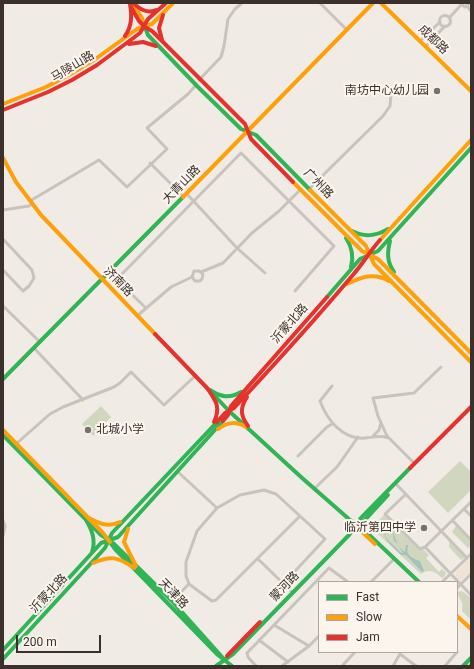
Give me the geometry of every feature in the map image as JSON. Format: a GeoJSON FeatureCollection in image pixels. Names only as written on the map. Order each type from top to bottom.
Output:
{"type":"FeatureCollection","features":[{"type":"Feature","properties":{"kind":"main road"},"geometry":{"type":"LineString","coordinates":[[131,3],[145,12],[153,12],[164,4]]}},
{"type":"Feature","properties":{"kind":"main road"},"geometry":{"type":"LineString","coordinates":[[121,41],[128,32],[131,24],[131,3]]}},
{"type":"Feature","properties":{"kind":"main road","name":"广州路"},"geometry":{"type":"LineString","coordinates":[[131,3],[138,21],[152,31],[199,80],[245,124],[251,139],[300,190],[362,251],[378,259],[471,353]]}},
{"type":"Feature","properties":{"kind":"main road","name":"马陵山路"},"geometry":{"type":"LineString","coordinates":[[3,104],[46,87],[69,75],[137,29],[152,24],[173,3]]}},
{"type":"Feature","properties":{"kind":"main road","name":"大青山路"},"geometry":{"type":"LineString","coordinates":[[3,379],[248,132],[373,3]]}},
{"type":"Feature","properties":{"kind":"main road","name":"成都路"},"geometry":{"type":"LineString","coordinates":[[382,3],[471,89]]}},
{"type":"Feature","properties":{"kind":"main road","name":"成都路"},"geometry":{"type":"LineString","coordinates":[[382,3],[471,89]]}},
{"type":"Feature","properties":{"kind":"main road","name":"马陵山路"},"geometry":{"type":"LineString","coordinates":[[3,110],[48,92],[72,80],[125,45],[140,33],[148,20],[164,4]]}},
{"type":"Feature","properties":{"kind":"main road"},"geometry":{"type":"LineString","coordinates":[[165,11],[158,28],[165,45]]}},
{"type":"Feature","properties":{"kind":"main road","name":"广州路"},"geometry":{"type":"LineString","coordinates":[[145,27],[148,35],[196,85],[241,129],[256,135],[366,246],[374,264],[471,362]]}},
{"type":"Feature","properties":{"kind":"main road"},"geometry":{"type":"LineString","coordinates":[[125,45],[135,42],[143,42],[151,43],[161,49]]}},
{"type":"Feature","properties":{"kind":"main road","name":"沂蒙北路"},"geometry":{"type":"LineString","coordinates":[[249,389],[344,286],[364,263],[374,247],[471,140]]}},
{"type":"Feature","properties":{"kind":"main road","name":"沂蒙北路"},"geometry":{"type":"LineString","coordinates":[[3,650],[101,543],[118,537],[132,522],[178,472],[225,413],[234,408],[349,271],[360,259],[378,251],[391,238],[471,148]]}},
{"type":"Feature","properties":{"kind":"main road","name":"济南路"},"geometry":{"type":"LineString","coordinates":[[3,158],[16,182],[41,215],[229,411],[417,581]]}},
{"type":"Feature","properties":{"kind":"main road"},"geometry":{"type":"LineString","coordinates":[[342,223],[354,232],[370,237],[396,223]]}},
{"type":"Feature","properties":{"kind":"main road"},"geometry":{"type":"LineString","coordinates":[[338,227],[352,247],[353,255],[349,271]]}},
{"type":"Feature","properties":{"kind":"main road"},"geometry":{"type":"LineString","coordinates":[[391,238],[387,255],[389,265],[401,283]]}},
{"type":"Feature","properties":{"kind":"main road"},"geometry":{"type":"LineString","coordinates":[[344,286],[356,279],[369,275],[385,278],[396,287]]}},
{"type":"Feature","properties":{"kind":"main road"},"geometry":{"type":"LineString","coordinates":[[207,388],[221,397],[227,398],[249,389]]}},
{"type":"Feature","properties":{"kind":"main road"},"geometry":{"type":"LineString","coordinates":[[207,388],[216,401],[219,409],[218,415],[210,432]]}},
{"type":"Feature","properties":{"kind":"main road"},"geometry":{"type":"LineString","coordinates":[[247,427],[242,418],[241,406],[249,389]]}},
{"type":"Feature","properties":{"kind":"main road","name":"蒙河路"},"geometry":{"type":"LineString","coordinates":[[220,666],[224,660],[471,407]]}},
{"type":"Feature","properties":{"kind":"main road","name":"蒙河路"},"geometry":{"type":"LineString","coordinates":[[216,666],[233,654],[250,637],[349,535],[356,525],[364,520],[471,410]]}},
{"type":"Feature","properties":{"kind":"main road"},"geometry":{"type":"LineString","coordinates":[[210,432],[232,422],[239,423],[247,427]]}},
{"type":"Feature","properties":{"kind":"main road","name":"济南路"},"geometry":{"type":"LineString","coordinates":[[247,427],[356,525],[364,530],[417,581]]}},
{"type":"Feature","properties":{"kind":"main road","name":"天津路"},"geometry":{"type":"LineString","coordinates":[[3,430],[87,518],[101,535],[109,540],[218,655],[232,666]]}},
{"type":"Feature","properties":{"kind":"main road","name":"沂蒙北路"},"geometry":{"type":"LineString","coordinates":[[3,660],[106,548],[112,533],[210,432]]}},
{"type":"Feature","properties":{"kind":"main road","name":"天津路"},"geometry":{"type":"LineString","coordinates":[[3,435],[87,518]]}},
{"type":"Feature","properties":{"kind":"main road"},"geometry":{"type":"LineString","coordinates":[[87,518],[98,524],[108,525],[116,524],[124,520]]}},
{"type":"Feature","properties":{"kind":"main road"},"geometry":{"type":"LineString","coordinates":[[87,518],[94,540],[93,549],[90,555]]}},
{"type":"Feature","properties":{"kind":"main road"},"geometry":{"type":"LineString","coordinates":[[132,522],[127,529],[124,542],[135,567]]}},
{"type":"Feature","properties":{"kind":"main road"},"geometry":{"type":"LineString","coordinates":[[89,565],[99,560],[112,557],[120,559],[135,567]]}},
{"type":"Feature","properties":{"kind":"main road","name":"天津路"},"geometry":{"type":"LineString","coordinates":[[135,567],[172,601],[220,653],[228,666]]}},
{"type":"Feature","properties":{"kind":"main road"},"geometry":{"type":"LineString","coordinates":[[458,618],[471,630]]}},
{"type":"Feature","properties":{"kind":"main road"},"geometry":{"type":"LineString","coordinates":[[463,666],[471,658]]}},
{"type":"Feature","properties":{"kind":"street"},"geometry":{"type":"LineString","coordinates":[[199,80],[221,57],[228,19],[235,9],[242,3]]}},
{"type":"Feature","properties":{"kind":"street"},"geometry":{"type":"LineString","coordinates":[[320,3],[346,30]]}},
{"type":"Feature","properties":{"kind":"street"},"geometry":{"type":"LineString","coordinates":[[466,6],[470,3]]}},
{"type":"Feature","properties":{"kind":"street"},"geometry":{"type":"LineString","coordinates":[[427,45],[445,26],[450,24],[450,17],[461,4],[466,6],[471,11]]}},
{"type":"Feature","properties":{"kind":"street"},"geometry":{"type":"LineString","coordinates":[[421,40],[440,22],[443,16],[447,15],[450,17]]}},
{"type":"Feature","properties":{"kind":"street"},"geometry":{"type":"LineString","coordinates":[[440,22],[445,26]]}},
{"type":"Feature","properties":{"kind":"street"},"geometry":{"type":"LineString","coordinates":[[3,210],[29,206],[32,202],[99,160],[127,187],[150,163],[167,149],[147,128],[188,94],[196,85]]}},
{"type":"Feature","properties":{"kind":"street"},"geometry":{"type":"LineString","coordinates":[[309,189],[383,116],[390,106],[391,94],[399,86]]}},
{"type":"Feature","properties":{"kind":"street"},"geometry":{"type":"LineString","coordinates":[[146,308],[119,282],[121,275],[241,153],[334,246],[294,290]]}},
{"type":"Feature","properties":{"kind":"street"},"geometry":{"type":"LineString","coordinates":[[150,163],[193,201],[237,248],[265,273]]}},
{"type":"Feature","properties":{"kind":"street"},"geometry":{"type":"LineString","coordinates":[[137,316],[171,287],[192,277],[194,271],[197,270],[201,272],[223,263],[252,233],[279,211],[300,190]]}},
{"type":"Feature","properties":{"kind":"street"},"geometry":{"type":"LineString","coordinates":[[3,239],[32,270],[34,278],[30,286],[23,292],[3,270]]}},
{"type":"Feature","properties":{"kind":"street"},"geometry":{"type":"LineString","coordinates":[[192,277],[195,281],[200,281],[203,277],[201,272]]}},
{"type":"Feature","properties":{"kind":"street"},"geometry":{"type":"LineString","coordinates":[[3,306],[40,342]]}},
{"type":"Feature","properties":{"kind":"street"},"geometry":{"type":"LineString","coordinates":[[34,348],[83,400]]}},
{"type":"Feature","properties":{"kind":"street"},"geometry":{"type":"LineString","coordinates":[[415,464],[389,438],[381,423],[373,398],[414,393],[441,367]]}},
{"type":"Feature","properties":{"kind":"street"},"geometry":{"type":"LineString","coordinates":[[16,444],[50,414],[63,407],[114,387],[131,372],[164,404],[195,376]]}},
{"type":"Feature","properties":{"kind":"street"},"geometry":{"type":"LineString","coordinates":[[332,386],[320,401],[323,410],[332,424],[352,437],[365,438],[381,435],[389,438]]}},
{"type":"Feature","properties":{"kind":"street"},"geometry":{"type":"LineString","coordinates":[[373,436],[379,430],[381,423]]}},
{"type":"Feature","properties":{"kind":"street"},"geometry":{"type":"LineString","coordinates":[[298,456],[327,427],[332,424]]}},
{"type":"Feature","properties":{"kind":"street"},"geometry":{"type":"LineString","coordinates":[[315,488],[337,467],[358,437]]}},
{"type":"Feature","properties":{"kind":"street"},"geometry":{"type":"LineString","coordinates":[[178,472],[217,508]]}},
{"type":"Feature","properties":{"kind":"street"},"geometry":{"type":"LineString","coordinates":[[397,485],[467,558]]}},
{"type":"Feature","properties":{"kind":"street"},"geometry":{"type":"LineString","coordinates":[[283,584],[325,539],[300,516],[276,494],[264,490],[240,494],[217,508],[196,531],[186,562],[186,576],[189,584],[212,601],[216,600],[300,516]]}},
{"type":"Feature","properties":{"kind":"street"},"geometry":{"type":"LineString","coordinates":[[406,494],[386,514],[420,549],[425,548],[471,502]]}},
{"type":"Feature","properties":{"kind":"street"},"geometry":{"type":"LineString","coordinates":[[464,508],[471,516]]}},
{"type":"Feature","properties":{"kind":"street"},"geometry":{"type":"LineString","coordinates":[[3,520],[5,526],[3,536]]}},
{"type":"Feature","properties":{"kind":"street"},"geometry":{"type":"LineString","coordinates":[[452,520],[471,540]]}},
{"type":"Feature","properties":{"kind":"street"},"geometry":{"type":"LineString","coordinates":[[425,548],[456,581]]}},
{"type":"Feature","properties":{"kind":"street"},"geometry":{"type":"LineString","coordinates":[[443,581],[471,554]]}},
{"type":"Feature","properties":{"kind":"street"},"geometry":{"type":"LineString","coordinates":[[258,559],[291,591]]}},
{"type":"Feature","properties":{"kind":"street"},"geometry":{"type":"LineString","coordinates":[[373,581],[393,560]]}},
{"type":"Feature","properties":{"kind":"street"},"geometry":{"type":"LineString","coordinates":[[256,666],[248,657],[247,653],[329,568],[347,581]]}},
{"type":"Feature","properties":{"kind":"street"},"geometry":{"type":"LineString","coordinates":[[471,574],[460,585],[471,595]]}},
{"type":"Feature","properties":{"kind":"street"},"geometry":{"type":"LineString","coordinates":[[314,583],[318,586]]}},
{"type":"Feature","properties":{"kind":"street"},"geometry":{"type":"LineString","coordinates":[[172,601],[189,584]]}},
{"type":"Feature","properties":{"kind":"street"},"geometry":{"type":"LineString","coordinates":[[274,625],[309,646]]}},
{"type":"Feature","properties":{"kind":"street"},"geometry":{"type":"LineString","coordinates":[[282,666],[309,646],[318,637]]}},
{"type":"Feature","properties":{"kind":"street"},"geometry":{"type":"LineString","coordinates":[[259,640],[290,666]]}},
{"type":"Feature","properties":{"kind":"street"},"geometry":{"type":"LineString","coordinates":[[342,666],[354,653]]}},
{"type":"Feature","properties":{"kind":"street"},"geometry":{"type":"LineString","coordinates":[[445,666],[456,653]]}},
{"type":"Feature","properties":{"kind":"street"},"geometry":{"type":"LineString","coordinates":[[393,666],[400,654],[416,666]]}},
{"type":"Feature","properties":{"kind":"green space"},"geometry":{"type":"Polygon","coordinates":[[[101,406],[111,417],[93,436],[82,424],[101,406]]]}},
{"type":"Feature","properties":{"kind":"green space"},"geometry":{"type":"Polygon","coordinates":[[[460,461],[471,472],[471,490],[448,513],[428,492],[460,461]]]}},
{"type":"Feature","properties":{"kind":"green space"},"geometry":{"type":"Polygon","coordinates":[[[384,515],[418,549],[424,550],[429,555],[426,558],[439,572],[442,569],[446,573],[444,577],[442,578],[430,571],[421,574],[378,534],[377,522],[384,515]]]}},
{"type":"Feature","properties":{"kind":"green space"},"geometry":{"type":"Polygon","coordinates":[[[456,526],[471,542],[471,546],[468,548],[452,532],[456,526]]]}},
{"type":"Feature","properties":{"kind":"green space"},"geometry":{"type":"Polygon","coordinates":[[[449,541],[465,557],[461,560],[449,547],[449,541]]]}},
{"type":"Feature","properties":{"kind":"green space"},"geometry":{"type":"Polygon","coordinates":[[[462,591],[471,598],[471,620],[462,611],[462,603],[458,592],[462,591]]]}},
{"type":"Feature","properties":{"kind":"shaded area"},"geometry":{"type":"Polygon","coordinates":[[[471,557],[471,571],[460,580],[457,579],[455,576],[456,572],[471,557]]]}},
{"type":"Feature","properties":{"kind":"water"},"geometry":{"type":"Polygon","coordinates":[[[392,529],[393,529],[397,543],[394,541],[392,529]]]}},
{"type":"Feature","properties":{"kind":"water"},"geometry":{"type":"Polygon","coordinates":[[[383,531],[387,539],[401,553],[403,553],[400,548],[405,552],[406,545],[408,545],[407,552],[412,558],[420,561],[424,571],[422,572],[406,555],[401,555],[387,541],[383,531]]]}},
{"type":"Feature","properties":{"kind":"traffic: fast"},"geometry":{"type":"LineString","coordinates":[[145,27],[148,35],[198,87],[241,129],[256,135],[310,190]]}},
{"type":"Feature","properties":{"kind":"traffic: fast"},"geometry":{"type":"LineString","coordinates":[[327,297],[360,259],[378,251],[471,148]]}},
{"type":"Feature","properties":{"kind":"traffic: fast"},"geometry":{"type":"LineString","coordinates":[[3,379],[183,197]]}},
{"type":"Feature","properties":{"kind":"traffic: fast"},"geometry":{"type":"LineString","coordinates":[[352,231],[361,235],[370,235],[388,229]]}},
{"type":"Feature","properties":{"kind":"traffic: fast"},"geometry":{"type":"LineString","coordinates":[[346,238],[352,252],[351,267]]}},
{"type":"Feature","properties":{"kind":"traffic: fast"},"geometry":{"type":"LineString","coordinates":[[390,241],[388,257],[394,272]]}},
{"type":"Feature","properties":{"kind":"traffic: fast"},"geometry":{"type":"LineString","coordinates":[[210,390],[225,396],[233,396],[241,392]]}},
{"type":"Feature","properties":{"kind":"traffic: fast"},"geometry":{"type":"LineString","coordinates":[[213,394],[229,411],[301,477],[350,520],[364,530],[418,581]]}},
{"type":"Feature","properties":{"kind":"traffic: fast"},"geometry":{"type":"LineString","coordinates":[[3,650],[101,543],[118,537],[223,421]]}},
{"type":"Feature","properties":{"kind":"traffic: fast"},"geometry":{"type":"LineString","coordinates":[[3,659],[105,548],[112,533],[217,422]]}},
{"type":"Feature","properties":{"kind":"traffic: fast"},"geometry":{"type":"LineString","coordinates":[[3,435],[101,535],[106,538]]}},
{"type":"Feature","properties":{"kind":"traffic: fast"},"geometry":{"type":"LineString","coordinates":[[216,666],[233,654],[349,535],[361,518],[410,468]]}},
{"type":"Feature","properties":{"kind":"traffic: fast"},"geometry":{"type":"LineString","coordinates":[[358,524],[364,521],[388,495]]}},
{"type":"Feature","properties":{"kind":"traffic: fast"},"geometry":{"type":"LineString","coordinates":[[86,520],[93,535],[94,543],[92,552]]}},
{"type":"Feature","properties":{"kind":"traffic: fast"},"geometry":{"type":"LineString","coordinates":[[110,542],[115,549],[218,655],[232,666]]}},
{"type":"Feature","properties":{"kind":"traffic: fast"},"geometry":{"type":"LineString","coordinates":[[113,543],[172,601],[223,658]]}},
{"type":"Feature","properties":{"kind":"traffic: fast"},"geometry":{"type":"LineString","coordinates":[[463,666],[471,658]]}},
{"type":"Feature","properties":{"kind":"traffic: slow"},"geometry":{"type":"LineString","coordinates":[[3,104],[46,87],[69,75],[94,60],[137,29],[152,24],[173,3]]}},
{"type":"Feature","properties":{"kind":"traffic: slow"},"geometry":{"type":"LineString","coordinates":[[183,197],[373,3]]}},
{"type":"Feature","properties":{"kind":"traffic: slow"},"geometry":{"type":"LineString","coordinates":[[381,3],[471,91]]}},
{"type":"Feature","properties":{"kind":"traffic: slow"},"geometry":{"type":"LineString","coordinates":[[133,4],[142,18],[144,25]]}},
{"type":"Feature","properties":{"kind":"traffic: slow"},"geometry":{"type":"LineString","coordinates":[[380,240],[471,140]]}},
{"type":"Feature","properties":{"kind":"traffic: slow"},"geometry":{"type":"LineString","coordinates":[[3,158],[16,182],[41,215],[155,334]]}},
{"type":"Feature","properties":{"kind":"traffic: slow"},"geometry":{"type":"LineString","coordinates":[[293,182],[362,251],[378,259],[471,353]]}},
{"type":"Feature","properties":{"kind":"traffic: slow"},"geometry":{"type":"LineString","coordinates":[[310,190],[366,246],[374,264],[471,362]]}},
{"type":"Feature","properties":{"kind":"traffic: slow"},"geometry":{"type":"LineString","coordinates":[[347,284],[368,276],[383,278],[389,281]]}},
{"type":"Feature","properties":{"kind":"traffic: slow"},"geometry":{"type":"LineString","coordinates":[[218,429],[232,423],[246,427]]}},
{"type":"Feature","properties":{"kind":"traffic: slow"},"geometry":{"type":"LineString","coordinates":[[3,430],[110,542]]}},
{"type":"Feature","properties":{"kind":"traffic: slow"},"geometry":{"type":"LineString","coordinates":[[87,517],[107,525],[120,522]]}},
{"type":"Feature","properties":{"kind":"traffic: slow"},"geometry":{"type":"LineString","coordinates":[[358,528],[375,544]]}},
{"type":"Feature","properties":{"kind":"traffic: slow"},"geometry":{"type":"LineString","coordinates":[[128,529],[124,542],[136,566]]}},
{"type":"Feature","properties":{"kind":"traffic: slow"},"geometry":{"type":"LineString","coordinates":[[93,563],[99,560],[114,558],[119,559],[134,568]]}},
{"type":"Feature","properties":{"kind":"traffic: slow"},"geometry":{"type":"LineString","coordinates":[[458,617],[471,629]]}},
{"type":"Feature","properties":{"kind":"traffic: jam"},"geometry":{"type":"LineString","coordinates":[[133,3],[141,9],[147,11],[156,10]]}},
{"type":"Feature","properties":{"kind":"traffic: jam"},"geometry":{"type":"LineString","coordinates":[[3,110],[48,92],[97,65],[140,33],[148,19],[166,3]]}},
{"type":"Feature","properties":{"kind":"traffic: jam"},"geometry":{"type":"LineString","coordinates":[[125,36],[131,21],[130,4]]}},
{"type":"Feature","properties":{"kind":"traffic: jam"},"geometry":{"type":"LineString","coordinates":[[131,7],[139,21],[145,27]]}},
{"type":"Feature","properties":{"kind":"traffic: jam"},"geometry":{"type":"LineString","coordinates":[[162,40],[159,28],[163,15]]}},
{"type":"Feature","properties":{"kind":"traffic: jam"},"geometry":{"type":"LineString","coordinates":[[145,27],[152,31],[245,124],[251,139],[293,182]]}},
{"type":"Feature","properties":{"kind":"traffic: jam"},"geometry":{"type":"LineString","coordinates":[[129,44],[143,42],[156,46]]}},
{"type":"Feature","properties":{"kind":"traffic: jam"},"geometry":{"type":"LineString","coordinates":[[217,422],[225,413],[234,408],[294,343],[356,272],[380,240]]}},
{"type":"Feature","properties":{"kind":"traffic: jam"},"geometry":{"type":"LineString","coordinates":[[223,421],[228,415],[231,406],[327,297]]}},
{"type":"Feature","properties":{"kind":"traffic: jam"},"geometry":{"type":"LineString","coordinates":[[155,334],[208,389]]}},
{"type":"Feature","properties":{"kind":"traffic: jam"},"geometry":{"type":"LineString","coordinates":[[207,388],[213,397],[217,408],[214,422]]}},
{"type":"Feature","properties":{"kind":"traffic: jam"},"geometry":{"type":"LineString","coordinates":[[247,397],[242,408],[242,415],[248,426]]}},
{"type":"Feature","properties":{"kind":"traffic: jam"},"geometry":{"type":"LineString","coordinates":[[410,468],[471,407]]}},
{"type":"Feature","properties":{"kind":"traffic: jam"},"geometry":{"type":"LineString","coordinates":[[227,656],[260,622]]}},
{"type":"Feature","properties":{"kind":"place","name":"南坊中心幼儿园"},"geometry":{"type":"Point","coordinates":[437,91]}},
{"type":"Feature","properties":{"kind":"place","name":"北城小学"},"geometry":{"type":"Point","coordinates":[88,430]}},
{"type":"Feature","properties":{"kind":"place","name":"临沂第四中学"},"geometry":{"type":"Point","coordinates":[424,528]}}]}
